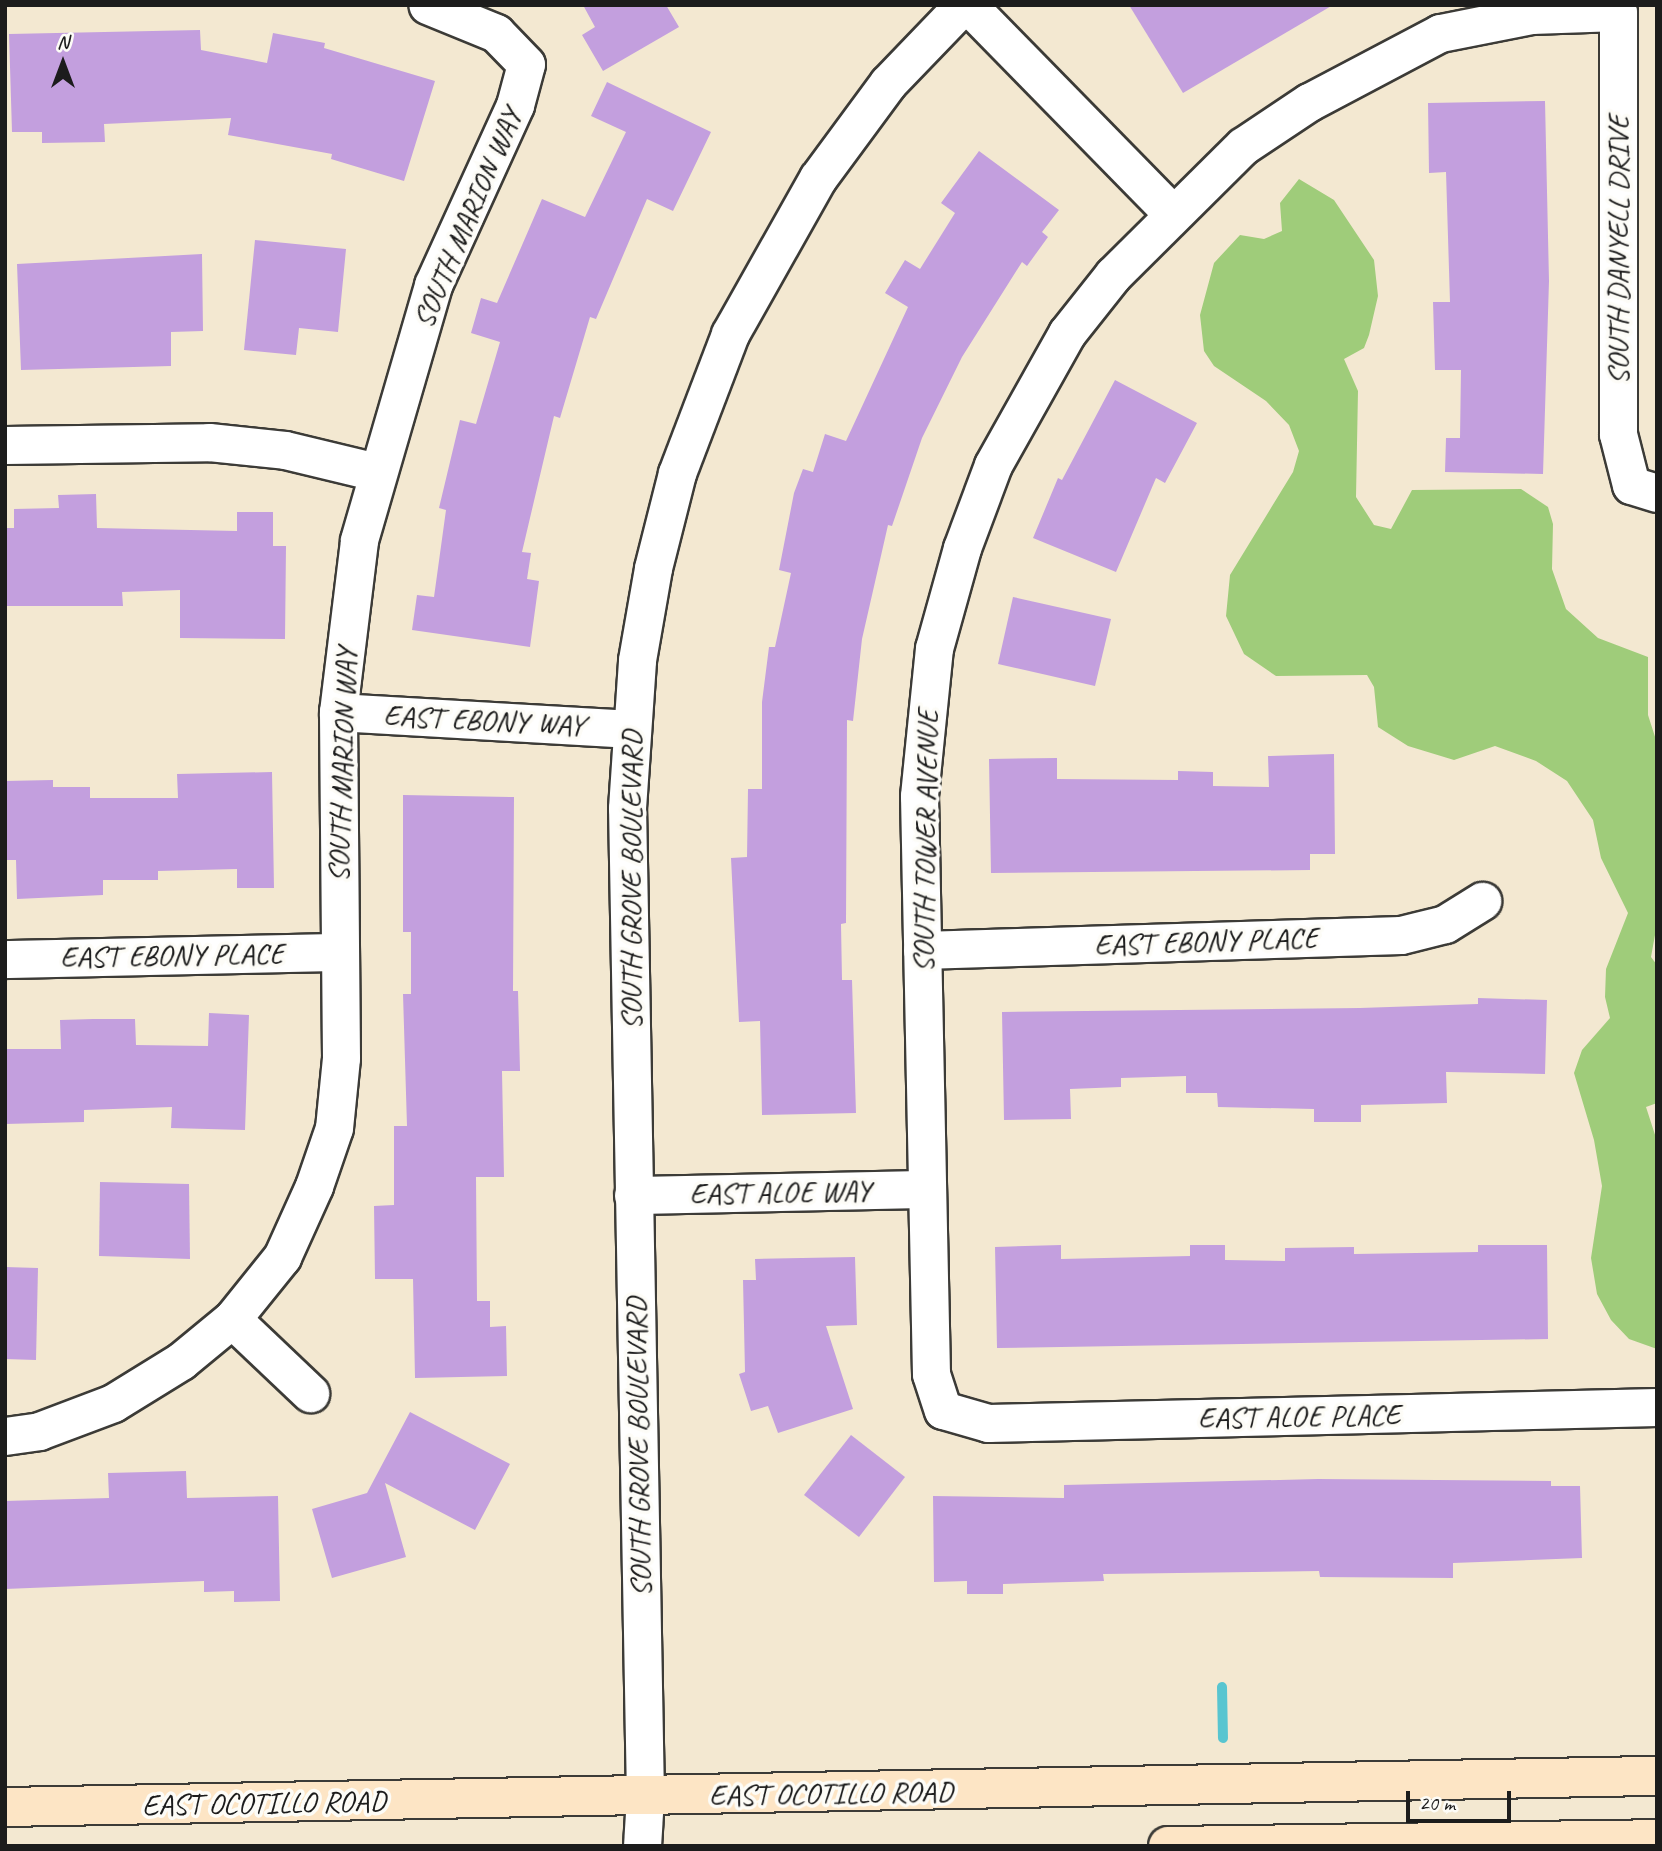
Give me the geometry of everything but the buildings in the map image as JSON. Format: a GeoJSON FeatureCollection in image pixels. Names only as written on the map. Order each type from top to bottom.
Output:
{"type":"FeatureCollection","features":[{"type":"Feature","properties":{"kind":"main road","name":"EAST OCOTILLO ROAD"},"geometry":{"type":"LineString","coordinates":[[5,1807],[1657,1776]]}},
{"type":"Feature","properties":{"kind":"main road"},"geometry":{"type":"LineString","coordinates":[[1168,1846],[1657,1839]]}},
{"type":"Feature","properties":{"kind":"street","name":"SOUTH MARION WAY"},"geometry":{"type":"LineString","coordinates":[[232,1319],[282,1257],[314,1186],[334,1128],[341,1058],[338,712],[359,540],[376,472],[433,285],[515,105],[526,64],[496,33],[426,5]]}},
{"type":"Feature","properties":{"kind":"street","name":"SOUTH GROVE BOULEVARD"},"geometry":{"type":"LineString","coordinates":[[642,1846],[645,1797],[627,808],[636,660],[653,568],[677,474],[730,334],[818,178],[888,83],[963,5]]}},
{"type":"Feature","properties":{"kind":"street"},"geometry":{"type":"LineString","coordinates":[[968,5],[1172,214]]}},
{"type":"Feature","properties":{"kind":"street","name":"SOUTH TOWER AVENUE"},"geometry":{"type":"LineString","coordinates":[[943,1410],[931,1374],[919,796],[923,722],[933,648],[962,548],[993,465],[1032,389],[1067,333],[1114,275],[1172,214],[1243,146],[1298,109],[1440,33],[1531,15],[1618,12]]}},
{"type":"Feature","properties":{"kind":"street","name":"SOUTH DANYELL DRIVE"},"geometry":{"type":"LineString","coordinates":[[1618,12],[1618,434],[1644,489]]}},
{"type":"Feature","properties":{"kind":"street"},"geometry":{"type":"LineString","coordinates":[[5,445],[209,442],[285,450],[376,472]]}},
{"type":"Feature","properties":{"kind":"street","name":"EAST EBONY WAY"},"geometry":{"type":"LineString","coordinates":[[338,712],[631,729]]}},
{"type":"Feature","properties":{"kind":"street","name":"EAST EBONY PLACE"},"geometry":{"type":"LineString","coordinates":[[922,950],[1401,935],[1445,924],[1482,901]]}},
{"type":"Feature","properties":{"kind":"street","name":"EAST EBONY PLACE"},"geometry":{"type":"LineString","coordinates":[[5,958],[339,952]]}},
{"type":"Feature","properties":{"kind":"street","name":"EAST ALOE WAY"},"geometry":{"type":"LineString","coordinates":[[633,1195],[927,1189]]}},
{"type":"Feature","properties":{"kind":"street"},"geometry":{"type":"LineString","coordinates":[[5,1436],[39,1431],[113,1403],[181,1361],[232,1319],[310,1393]]}},
{"type":"Feature","properties":{"kind":"street","name":"EAST ALOE PLACE"},"geometry":{"type":"LineString","coordinates":[[943,1410],[988,1423],[1657,1407]]}},
{"type":"Feature","properties":{"kind":"green space"},"geometry":{"type":"Polygon","coordinates":[[[1299,179],[1334,200],[1374,260],[1378,296],[1369,335],[1364,348],[1344,359],[1358,391],[1356,497],[1374,525],[1391,529],[1412,490],[1521,489],[1548,507],[1553,524],[1552,569],[1566,609],[1598,638],[1648,657],[1648,715],[1657,743],[1657,924],[1651,957],[1657,965],[1657,1103],[1646,1107],[1657,1141],[1657,1349],[1629,1339],[1611,1320],[1597,1294],[1591,1258],[1602,1186],[1594,1140],[1574,1073],[1582,1050],[1610,1018],[1605,997],[1606,969],[1628,913],[1601,858],[1593,820],[1567,781],[1536,761],[1495,746],[1454,760],[1408,746],[1378,727],[1374,687],[1367,675],[1276,676],[1244,654],[1226,616],[1230,575],[1293,472],[1299,451],[1289,425],[1266,401],[1214,366],[1204,351],[1200,315],[1214,263],[1240,235],[1264,239],[1282,231],[1280,203],[1299,179]]]}},
{"type":"Feature","properties":{"kind":"waterway"},"geometry":{"type":"LineString","coordinates":[[1222,1687],[1223,1738]]}}]}
